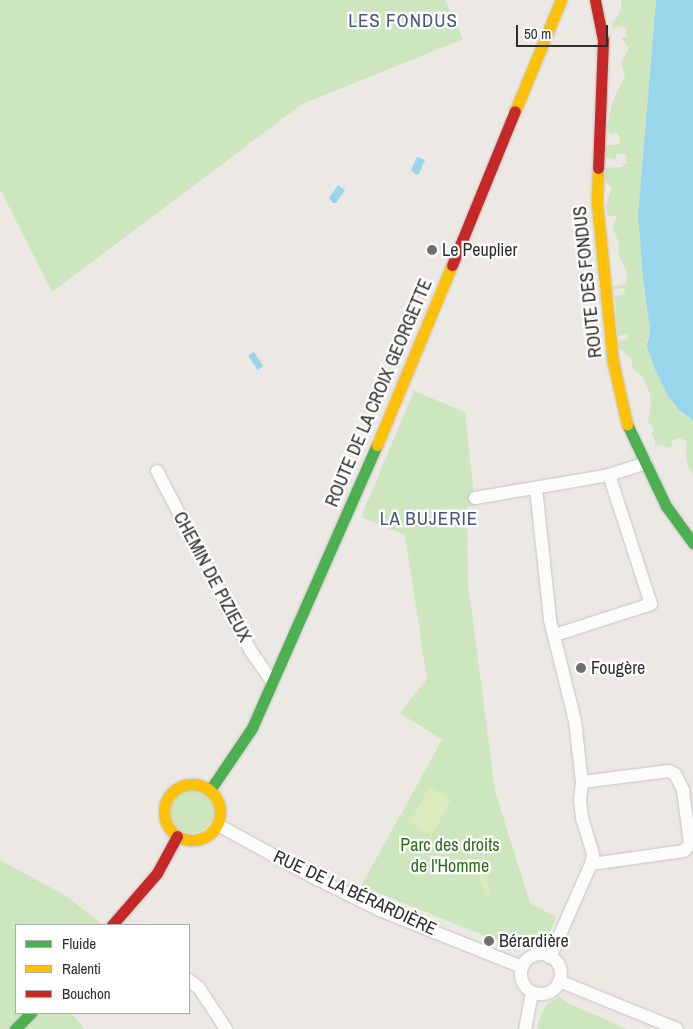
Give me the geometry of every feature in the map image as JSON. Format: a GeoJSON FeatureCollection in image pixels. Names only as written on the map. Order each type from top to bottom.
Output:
{"type":"FeatureCollection","features":[{"type":"Feature","properties":{"kind":"street","name":"ROUTE DE LA CROIX GEORGETTE"},"geometry":{"type":"LineString","coordinates":[[210,790],[252,728],[381,436],[561,0]]}},
{"type":"Feature","properties":{"kind":"street","name":"ROUTE DES FONDUS"},"geometry":{"type":"LineString","coordinates":[[595,0],[602,40],[597,203],[607,319],[626,422],[666,506],[693,543]]}},
{"type":"Feature","properties":{"kind":"street"},"geometry":{"type":"LineString","coordinates":[[475,498],[609,475],[646,463]]}},
{"type":"Feature","properties":{"kind":"street","name":"CHEMIN DE PIZIEUX"},"geometry":{"type":"LineString","coordinates":[[157,471],[250,650],[272,681]]}},
{"type":"Feature","properties":{"kind":"street"},"geometry":{"type":"LineString","coordinates":[[555,635],[651,604],[609,475]]}},
{"type":"Feature","properties":{"kind":"street"},"geometry":{"type":"LineString","coordinates":[[536,488],[550,620],[575,722],[582,782],[580,801],[582,818],[593,855],[591,864],[550,957]]}},
{"type":"Feature","properties":{"kind":"street"},"geometry":{"type":"LineString","coordinates":[[582,782],[670,771],[675,774],[683,790],[690,844],[684,851],[591,864]]}},
{"type":"Feature","properties":{"kind":"street"},"geometry":{"type":"LineString","coordinates":[[193,783],[210,790],[220,806],[218,825],[212,832],[195,840],[177,836],[165,821],[164,805],[168,796],[183,785],[193,783]]}},
{"type":"Feature","properties":{"kind":"street","name":"RUE DE LA BÉRARDIÈRE"},"geometry":{"type":"LineString","coordinates":[[218,825],[312,877],[382,911],[522,966]]}},
{"type":"Feature","properties":{"kind":"street"},"geometry":{"type":"LineString","coordinates":[[116,924],[157,873],[177,836]]}},
{"type":"Feature","properties":{"kind":"street"},"geometry":{"type":"LineString","coordinates":[[544,955],[550,957],[558,966],[559,981],[550,992],[544,994],[532,992],[523,984],[521,978],[522,966],[531,957],[544,955]]}},
{"type":"Feature","properties":{"kind":"street"},"geometry":{"type":"LineString","coordinates":[[190,981],[199,988],[226,1029]]}},
{"type":"Feature","properties":{"kind":"street"},"geometry":{"type":"LineString","coordinates":[[559,981],[677,1029]]}},
{"type":"Feature","properties":{"kind":"street"},"geometry":{"type":"LineString","coordinates":[[525,1029],[532,992]]}},
{"type":"Feature","properties":{"kind":"street"},"geometry":{"type":"LineString","coordinates":[[15,1029],[30,1014]]}},
{"type":"Feature","properties":{"kind":"green space"},"geometry":{"type":"Polygon","coordinates":[[[0,0],[445,0],[463,39],[302,104],[52,292],[0,189],[0,0]]]}},
{"type":"Feature","properties":{"kind":"green space"},"geometry":{"type":"Polygon","coordinates":[[[621,0],[656,0],[638,215],[643,279],[650,330],[647,341],[654,367],[667,394],[683,414],[693,421],[693,475],[686,460],[687,442],[680,438],[671,441],[673,447],[668,448],[659,445],[654,447],[656,443],[651,432],[654,431],[651,423],[648,424],[651,403],[649,391],[643,377],[633,369],[631,358],[617,346],[619,341],[628,339],[627,334],[618,336],[615,296],[625,294],[624,288],[614,289],[611,287],[626,284],[627,271],[618,254],[619,245],[613,227],[617,216],[608,216],[606,206],[611,188],[605,180],[605,168],[623,167],[623,164],[627,164],[626,154],[616,154],[616,159],[605,157],[605,146],[620,144],[618,133],[610,134],[607,128],[612,103],[625,76],[621,62],[629,48],[621,38],[627,37],[626,29],[623,26],[613,28],[612,23],[618,16],[618,12],[621,11],[621,0]]]}},
{"type":"Feature","properties":{"kind":"green space","name":"Parc des droits de l'Homme"},"geometry":{"type":"Polygon","coordinates":[[[414,391],[465,412],[475,505],[467,507],[468,582],[495,791],[530,903],[556,917],[548,938],[538,947],[525,949],[507,945],[361,886],[442,740],[400,713],[427,679],[405,535],[361,517],[414,391]]]}},
{"type":"Feature","properties":{"kind":"green space"},"geometry":{"type":"Polygon","coordinates":[[[429,787],[452,800],[432,835],[409,823],[429,787]]]}},
{"type":"Feature","properties":{"kind":"green space"},"geometry":{"type":"Polygon","coordinates":[[[188,789],[196,789],[208,795],[214,811],[208,827],[196,833],[188,833],[176,827],[170,815],[170,807],[176,795],[188,789]]]}},
{"type":"Feature","properties":{"kind":"green space"},"geometry":{"type":"Polygon","coordinates":[[[0,860],[68,897],[102,924],[15,924],[15,1014],[72,1014],[85,1029],[0,1029],[0,860]]]}},
{"type":"Feature","properties":{"kind":"green space"},"geometry":{"type":"Polygon","coordinates":[[[483,873],[491,894],[486,896],[479,875],[483,873]]]}},
{"type":"Feature","properties":{"kind":"green space"},"geometry":{"type":"Polygon","coordinates":[[[560,997],[568,1003],[627,1029],[538,1029],[538,1022],[547,1004],[560,997]]]}},
{"type":"Feature","properties":{"kind":"water"},"geometry":{"type":"Polygon","coordinates":[[[656,0],[693,0],[693,421],[678,409],[667,394],[654,367],[647,346],[650,330],[643,279],[638,215],[656,0]]]}},
{"type":"Feature","properties":{"kind":"water"},"geometry":{"type":"Polygon","coordinates":[[[417,157],[425,160],[419,174],[416,175],[411,170],[417,157]]]}},
{"type":"Feature","properties":{"kind":"water"},"geometry":{"type":"Polygon","coordinates":[[[338,185],[345,190],[336,203],[333,203],[329,198],[338,185]]]}},
{"type":"Feature","properties":{"kind":"water"},"geometry":{"type":"Polygon","coordinates":[[[254,352],[263,366],[257,370],[248,356],[254,352]]]}},
{"type":"Feature","properties":{"kind":"traffic: fast"},"geometry":{"type":"LineString","coordinates":[[627,424],[666,506],[693,543]]}},
{"type":"Feature","properties":{"kind":"traffic: fast"},"geometry":{"type":"LineString","coordinates":[[210,790],[252,728],[377,445]]}},
{"type":"Feature","properties":{"kind":"traffic: fast"},"geometry":{"type":"LineString","coordinates":[[15,1029],[30,1014]]}},
{"type":"Feature","properties":{"kind":"traffic: slow"},"geometry":{"type":"LineString","coordinates":[[515,111],[561,0]]}},
{"type":"Feature","properties":{"kind":"traffic: slow"},"geometry":{"type":"LineString","coordinates":[[598,168],[597,203],[613,362],[627,424]]}},
{"type":"Feature","properties":{"kind":"traffic: slow"},"geometry":{"type":"LineString","coordinates":[[377,445],[452,265]]}},
{"type":"Feature","properties":{"kind":"traffic: slow"},"geometry":{"type":"LineString","coordinates":[[186,784],[198,784],[208,788],[216,796],[220,812],[216,828],[208,836],[198,840],[186,840],[176,836],[168,828],[164,818],[164,806],[168,796],[176,788],[186,784]]}},
{"type":"Feature","properties":{"kind":"traffic: jam"},"geometry":{"type":"LineString","coordinates":[[595,0],[603,40],[598,168]]}},
{"type":"Feature","properties":{"kind":"traffic: jam"},"geometry":{"type":"LineString","coordinates":[[452,265],[515,111]]}},
{"type":"Feature","properties":{"kind":"traffic: jam"},"geometry":{"type":"LineString","coordinates":[[113,924],[157,873],[177,836]]}},
{"type":"Feature","properties":{"kind":"place","name":"Le Peuplier"},"geometry":{"type":"Point","coordinates":[432,250]}},
{"type":"Feature","properties":{"kind":"place","name":"Fougère"},"geometry":{"type":"Point","coordinates":[581,668]}},
{"type":"Feature","properties":{"kind":"place","name":"Bérardière"},"geometry":{"type":"Point","coordinates":[489,941]}},
{"type":"Feature","properties":{"kind":"district","name":"LES FONDUS"},"geometry":{"type":"Point","coordinates":[403,21]}},
{"type":"Feature","properties":{"kind":"district","name":"LA BUJERIE"},"geometry":{"type":"Point","coordinates":[429,519]}}]}
